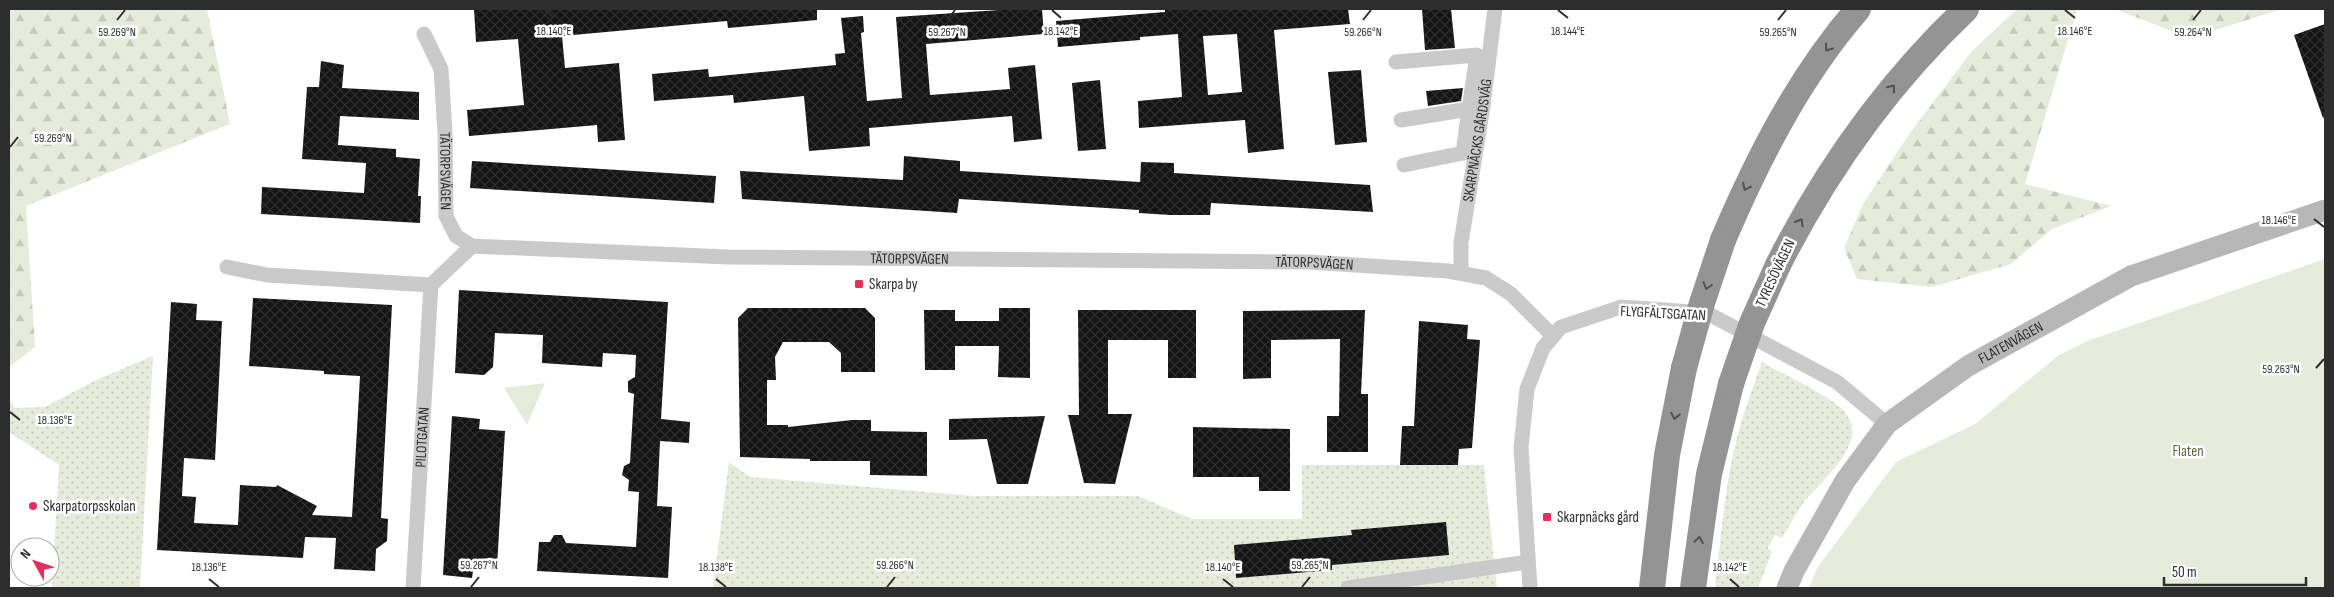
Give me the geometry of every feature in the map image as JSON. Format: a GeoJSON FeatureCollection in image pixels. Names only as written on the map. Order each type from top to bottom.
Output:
{"type":"FeatureCollection","features":[{"type":"Feature","properties":{"kind":"highway"},"geometry":{"type":"LineString","coordinates":[[1652,588],[1667,455],[1684,368],[1702,303],[1723,240],[1743,191],[1771,137],[1808,75],[1858,9]]}},
{"type":"Feature","properties":{"kind":"highway","name":"TYRESÖVÄGEN"},"geometry":{"type":"LineString","coordinates":[[1693,588],[1708,474],[1731,384],[1752,323],[1778,265],[1819,189],[1858,130],[1904,72],[1966,9]]}},
{"type":"Feature","properties":{"kind":"street","name":"SKARPNÄCKS GÅRDSVÄG"},"geometry":{"type":"LineString","coordinates":[[1461,273],[1461,243],[1483,106],[1494,9]]}},
{"type":"Feature","properties":{"kind":"street","name":"TÄTORPSVÄGEN"},"geometry":{"type":"LineString","coordinates":[[424,34],[441,69],[445,133],[446,216],[456,236],[472,246],[728,257],[1309,262],[1461,273],[1486,278],[1512,294],[1553,336]]}},
{"type":"Feature","properties":{"kind":"street"},"geometry":{"type":"LineString","coordinates":[[1396,62],[1477,55],[1463,153],[1404,165]]}},
{"type":"Feature","properties":{"kind":"street"},"geometry":{"type":"LineString","coordinates":[[1401,120],[1468,109]]}},
{"type":"Feature","properties":{"kind":"street","name":"FLATENVÄGEN"},"geometry":{"type":"LineString","coordinates":[[1787,588],[1794,571],[1845,481],[1887,424],[1968,366],[2131,276],[2325,210]]}},
{"type":"Feature","properties":{"kind":"street"},"geometry":{"type":"LineString","coordinates":[[227,267],[268,274],[431,285],[472,246]]}},
{"type":"Feature","properties":{"kind":"street","name":"PILOTGATAN"},"geometry":{"type":"LineString","coordinates":[[413,588],[431,285]]}},
{"type":"Feature","properties":{"kind":"street","name":"FLYGFÄLTSGATAN"},"geometry":{"type":"LineString","coordinates":[[1530,588],[1521,448],[1527,389],[1543,348],[1561,327],[1621,307],[1707,312],[1837,382],[1887,424]]}},
{"type":"Feature","properties":{"kind":"street"},"geometry":{"type":"LineString","coordinates":[[1348,588],[1528,562]]}},
{"type":"Feature","properties":{"kind":"green space"},"geometry":{"type":"Polygon","coordinates":[[[9,9],[207,9],[230,124],[26,206],[35,347],[9,367],[9,9]]]}},
{"type":"Feature","properties":{"kind":"green space"},"geometry":{"type":"Polygon","coordinates":[[[2017,9],[2077,9],[2025,184],[2111,206],[2052,229],[2011,264],[1932,287],[1857,279],[1844,248],[1863,204],[1910,133],[1972,51],[2017,9]]]}},
{"type":"Feature","properties":{"kind":"green space"},"geometry":{"type":"Polygon","coordinates":[[[2115,9],[2282,9],[2190,38],[2115,9]]]}},
{"type":"Feature","properties":{"kind":"green space","name":"Flaten"},"geometry":{"type":"Polygon","coordinates":[[[2325,259],[2325,588],[1809,588],[1817,568],[1896,462],[1975,424],[2059,355],[2087,341],[2325,259]]]}},
{"type":"Feature","properties":{"kind":"green space"},"geometry":{"type":"Polygon","coordinates":[[[153,356],[140,588],[52,588],[60,587],[60,537],[55,537],[59,465],[9,432],[9,400],[15,408],[45,407],[96,380],[153,356]]]}},
{"type":"Feature","properties":{"kind":"green space"},"geometry":{"type":"Polygon","coordinates":[[[1762,362],[1836,404],[1848,416],[1852,429],[1850,442],[1835,468],[1804,502],[1782,538],[1775,535],[1768,548],[1772,552],[1758,588],[1715,588],[1733,454],[1742,419],[1762,362]]]}},
{"type":"Feature","properties":{"kind":"green space"},"geometry":{"type":"Polygon","coordinates":[[[545,383],[527,425],[504,388],[545,383]]]}},
{"type":"Feature","properties":{"kind":"green space"},"geometry":{"type":"Polygon","coordinates":[[[729,462],[750,477],[974,496],[1138,496],[1192,519],[1302,519],[1302,465],[1484,465],[1497,588],[713,588],[729,462]]]}},
{"type":"Feature","properties":{"kind":"building"},"geometry":{"type":"Polygon","coordinates":[[[474,9],[817,9],[817,20],[728,28],[727,21],[562,36],[565,68],[619,63],[625,140],[598,142],[597,125],[469,136],[467,110],[524,105],[518,39],[476,42],[474,9]]]}},
{"type":"Feature","properties":{"kind":"building"},"geometry":{"type":"Polygon","coordinates":[[[1014,9],[1042,9],[1044,34],[926,44],[930,95],[1010,89],[1008,68],[1035,65],[1042,139],[1014,142],[1012,116],[869,128],[870,146],[809,151],[804,96],[734,103],[733,95],[654,101],[652,74],[708,69],[709,77],[836,65],[835,54],[845,53],[841,18],[863,16],[864,32],[861,33],[867,101],[902,98],[896,17],[1014,9]]]}},
{"type":"Feature","properties":{"kind":"building"},"geometry":{"type":"Polygon","coordinates":[[[1165,9],[1348,9],[1350,24],[1274,30],[1284,149],[1248,153],[1245,120],[1139,128],[1138,101],[1182,97],[1178,34],[1140,37],[1140,40],[1058,47],[1056,21],[1165,12],[1165,9]],[[1237,34],[1203,36],[1208,95],[1242,92],[1237,34]]]}},
{"type":"Feature","properties":{"kind":"building"},"geometry":{"type":"Polygon","coordinates":[[[1422,9],[1451,9],[1455,48],[1425,50],[1422,9]]]}},
{"type":"Feature","properties":{"kind":"building"},"geometry":{"type":"Polygon","coordinates":[[[2325,24],[2325,117],[2323,118],[2294,35],[2325,24]]]}},
{"type":"Feature","properties":{"kind":"building"},"geometry":{"type":"Polygon","coordinates":[[[321,61],[344,65],[342,88],[419,92],[419,120],[340,116],[338,145],[396,149],[396,157],[420,159],[418,196],[421,196],[420,223],[261,214],[262,187],[364,193],[366,163],[302,159],[307,87],[319,87],[321,61]]]}},
{"type":"Feature","properties":{"kind":"building"},"geometry":{"type":"Polygon","coordinates":[[[1361,70],[1367,142],[1335,145],[1328,72],[1361,70]]]}},
{"type":"Feature","properties":{"kind":"building"},"geometry":{"type":"Polygon","coordinates":[[[1100,80],[1106,149],[1078,151],[1072,83],[1100,80]]]}},
{"type":"Feature","properties":{"kind":"building"},"geometry":{"type":"Polygon","coordinates":[[[1463,88],[1461,101],[1428,106],[1426,91],[1463,88]]]}},
{"type":"Feature","properties":{"kind":"building"},"geometry":{"type":"Polygon","coordinates":[[[904,156],[960,161],[960,171],[1140,182],[1141,162],[1174,163],[1174,173],[1370,185],[1373,212],[1211,203],[1210,215],[1170,215],[1139,213],[1139,210],[959,199],[957,213],[742,199],[740,171],[903,180],[904,156]]]}},
{"type":"Feature","properties":{"kind":"building"},"geometry":{"type":"Polygon","coordinates":[[[472,161],[716,176],[714,203],[470,188],[472,161]]]}},
{"type":"Feature","properties":{"kind":"building"},"geometry":{"type":"Polygon","coordinates":[[[459,290],[668,302],[661,419],[690,422],[689,443],[660,441],[657,506],[672,507],[668,578],[537,571],[539,542],[550,542],[554,535],[562,535],[566,543],[636,547],[639,492],[628,491],[629,480],[622,475],[624,466],[630,463],[634,394],[628,392],[628,381],[635,377],[636,355],[603,353],[602,367],[542,363],[543,335],[495,333],[493,367],[484,375],[455,373],[459,290]]]}},
{"type":"Feature","properties":{"kind":"building"},"geometry":{"type":"Polygon","coordinates":[[[253,298],[392,305],[381,518],[388,519],[387,541],[376,549],[375,571],[334,569],[336,538],[305,537],[303,558],[157,550],[171,302],[197,304],[196,320],[222,321],[215,460],[184,458],[182,496],[196,497],[194,523],[238,525],[240,485],[276,487],[277,485],[317,506],[312,515],[352,517],[360,376],[324,374],[324,371],[249,366],[253,298]]]}},
{"type":"Feature","properties":{"kind":"building"},"geometry":{"type":"Polygon","coordinates":[[[748,308],[865,308],[875,318],[875,372],[841,372],[841,353],[829,342],[783,342],[775,357],[776,380],[767,380],[767,425],[788,425],[788,427],[852,420],[871,420],[871,431],[927,432],[927,476],[870,475],[870,461],[810,461],[810,459],[740,457],[738,318],[748,308]]]}},
{"type":"Feature","properties":{"kind":"building"},"geometry":{"type":"Polygon","coordinates":[[[999,308],[1030,308],[1030,378],[998,377],[999,346],[955,346],[955,370],[925,370],[924,310],[955,310],[955,321],[999,321],[999,308]]]}},
{"type":"Feature","properties":{"kind":"building"},"geometry":{"type":"Polygon","coordinates":[[[1078,310],[1196,310],[1196,378],[1168,378],[1168,340],[1108,340],[1108,414],[1132,414],[1115,484],[1084,483],[1068,415],[1079,415],[1078,310]]]}},
{"type":"Feature","properties":{"kind":"building"},"geometry":{"type":"Polygon","coordinates":[[[1365,310],[1361,394],[1368,394],[1368,452],[1327,452],[1327,416],[1339,416],[1340,339],[1271,340],[1271,378],[1243,379],[1243,311],[1365,310]]]}},
{"type":"Feature","properties":{"kind":"building"},"geometry":{"type":"Polygon","coordinates":[[[1419,321],[1468,325],[1467,339],[1480,340],[1472,448],[1459,449],[1458,465],[1400,465],[1402,426],[1414,426],[1419,321]]]}},
{"type":"Feature","properties":{"kind":"building"},"geometry":{"type":"Polygon","coordinates":[[[452,416],[480,419],[479,429],[505,431],[497,567],[474,565],[472,578],[443,575],[452,416]]]}},
{"type":"Feature","properties":{"kind":"building"},"geometry":{"type":"Polygon","coordinates":[[[1045,416],[1028,484],[997,484],[987,439],[949,440],[949,419],[1045,416]]]}},
{"type":"Feature","properties":{"kind":"building"},"geometry":{"type":"Polygon","coordinates":[[[1193,427],[1290,429],[1290,491],[1259,491],[1259,477],[1193,477],[1193,427]]]}},
{"type":"Feature","properties":{"kind":"building"},"geometry":{"type":"Polygon","coordinates":[[[1446,522],[1449,555],[1332,565],[1332,570],[1236,578],[1234,545],[1352,535],[1351,530],[1446,522]]]}},
{"type":"Feature","properties":{"kind":"place","name":"Skarpa by"},"geometry":{"type":"Point","coordinates":[859,284]}},
{"type":"Feature","properties":{"kind":"place","name":"Skarpatorpsskolan"},"geometry":{"type":"Point","coordinates":[33,506]}},
{"type":"Feature","properties":{"kind":"place","name":"Skarpnäcks gård"},"geometry":{"type":"Point","coordinates":[1547,517]}}]}
